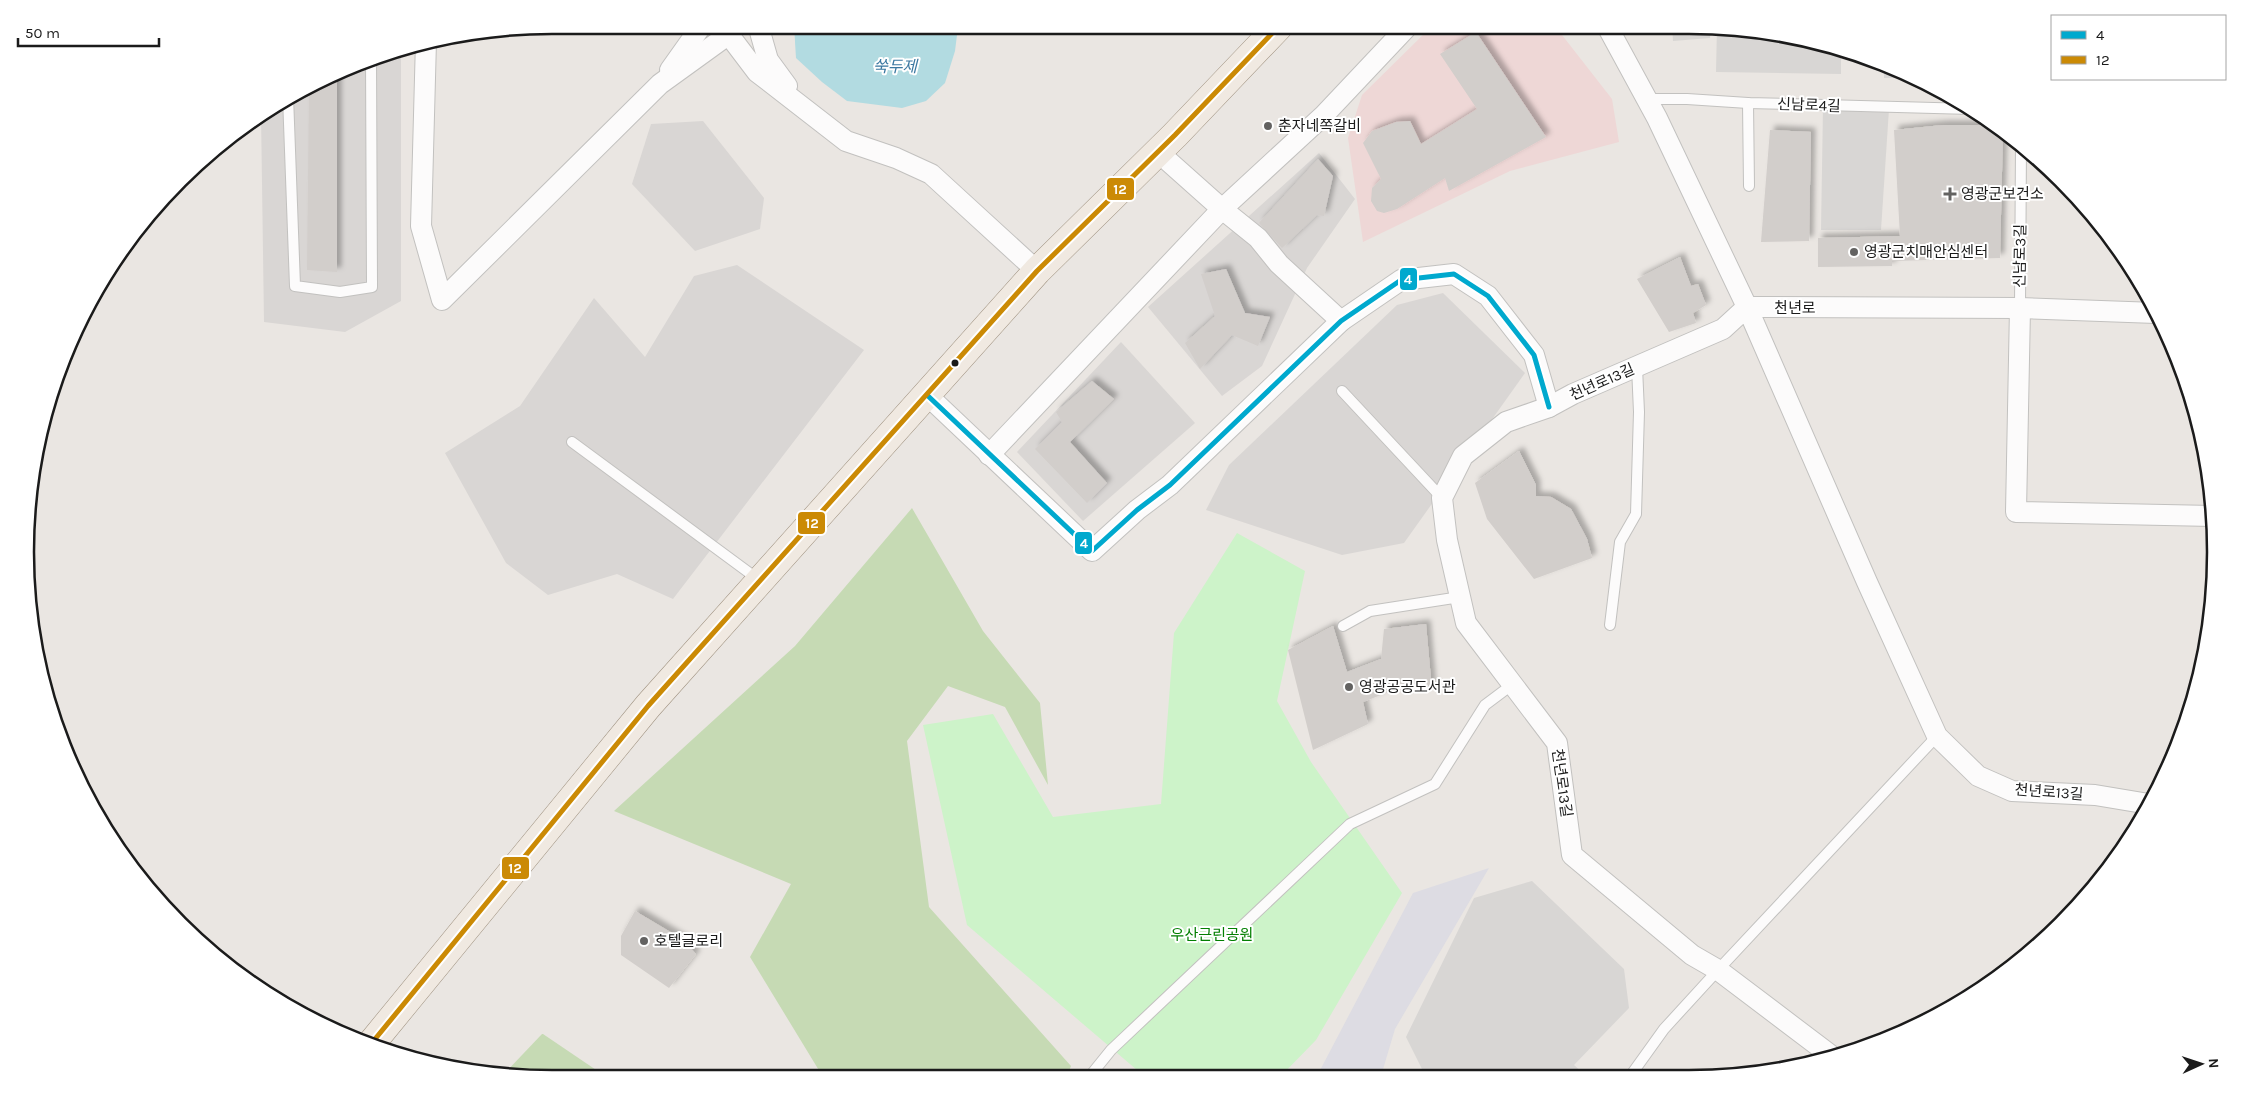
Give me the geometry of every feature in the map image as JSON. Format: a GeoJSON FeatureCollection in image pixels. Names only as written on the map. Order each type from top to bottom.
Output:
{"type":"FeatureCollection","features":[{"type":"Feature","properties":{"kind":"main road"},"geometry":{"type":"LineString","coordinates":[[375,1039],[648,706],[1037,271],[1158,152],[1271,34]]}},
{"type":"Feature","properties":{"kind":"street"},"geometry":{"type":"LineString","coordinates":[[660,84],[696,34]]}},
{"type":"Feature","properties":{"kind":"street"},"geometry":{"type":"LineString","coordinates":[[724,34],[757,72],[846,141],[896,158],[931,174],[1037,271]]}},
{"type":"Feature","properties":{"kind":"street"},"geometry":{"type":"LineString","coordinates":[[426,49],[421,226],[442,300],[660,84],[724,34],[748,36],[750,34]]}},
{"type":"Feature","properties":{"kind":"street"},"geometry":{"type":"LineString","coordinates":[[761,34],[768,60],[800,104]]}},
{"type":"Feature","properties":{"kind":"street"},"geometry":{"type":"LineString","coordinates":[[989,455],[1222,209],[1324,115],[1400,34]]}},
{"type":"Feature","properties":{"kind":"street"},"geometry":{"type":"LineString","coordinates":[[1611,34],[1647,99],[1747,307]]}},
{"type":"Feature","properties":{"kind":"street"},"geometry":{"type":"LineString","coordinates":[[1158,152],[1258,238],[1278,264],[1341,321]]}},
{"type":"Feature","properties":{"kind":"street"},"geometry":{"type":"LineString","coordinates":[[927,395],[1092,551],[1137,510],[1170,485],[1341,321],[1401,280],[1454,274],[1488,296],[1534,355],[1549,407]]}},
{"type":"Feature","properties":{"kind":"street","name":"천년로"},"geometry":{"type":"LineString","coordinates":[[1747,307],[2020,308],[2149,313]]}},
{"type":"Feature","properties":{"kind":"street","name":"천년로13길"},"geometry":{"type":"LineString","coordinates":[[1826,1052],[1718,970],[1692,955],[1572,855],[1557,742],[1466,623],[1447,540],[1442,498],[1463,456],[1484,438],[1506,422],[1549,407],[1574,394],[1724,329],[1747,307],[1867,582],[1937,736],[1978,776],[2012,791],[2095,795],[2142,803]]}},
{"type":"Feature","properties":{"kind":"street"},"geometry":{"type":"LineString","coordinates":[[2020,308],[2016,512],[2206,516]]}},
{"type":"Feature","properties":{"kind":"lane"},"geometry":{"type":"LineString","coordinates":[[288,106],[295,286],[340,292],[372,287],[371,66]]}},
{"type":"Feature","properties":{"kind":"lane","name":"신남로4길"},"geometry":{"type":"LineString","coordinates":[[1647,99],[1687,98],[1748,103],[1959,110]]}},
{"type":"Feature","properties":{"kind":"lane"},"geometry":{"type":"LineString","coordinates":[[1748,103],[1749,186]]}},
{"type":"Feature","properties":{"kind":"lane","name":"신남로3길"},"geometry":{"type":"LineString","coordinates":[[2020,308],[2021,154]]}},
{"type":"Feature","properties":{"kind":"lane"},"geometry":{"type":"LineString","coordinates":[[1610,625],[1620,542],[1636,514],[1639,412],[1637,367]]}},
{"type":"Feature","properties":{"kind":"lane"},"geometry":{"type":"LineString","coordinates":[[1342,391],[1442,498]]}},
{"type":"Feature","properties":{"kind":"lane"},"geometry":{"type":"LineString","coordinates":[[572,442],[760,581]]}},
{"type":"Feature","properties":{"kind":"lane"},"geometry":{"type":"LineString","coordinates":[[1343,626],[1370,611],[1460,597]]}},
{"type":"Feature","properties":{"kind":"lane"},"geometry":{"type":"LineString","coordinates":[[1095,1070],[1111,1050],[1350,824],[1435,784],[1485,705],[1513,684]]}},
{"type":"Feature","properties":{"kind":"lane"},"geometry":{"type":"LineString","coordinates":[[1635,1070],[1664,1029],[1937,736]]}},
{"type":"Feature","properties":{"kind":"shaded area"},"geometry":{"type":"Polygon","coordinates":[[[1424,34],[1561,34],[1612,99],[1619,142],[1510,171],[1363,242],[1348,138],[1362,95],[1424,34]]]}},
{"type":"Feature","properties":{"kind":"shaded area"},"geometry":{"type":"Polygon","coordinates":[[[1673,34],[1710,35],[1710,38],[1673,41],[1673,34]]]}},
{"type":"Feature","properties":{"kind":"shaded area"},"geometry":{"type":"Polygon","coordinates":[[[1717,35],[1757,38],[1841,56],[1841,74],[1716,72],[1717,35]]]}},
{"type":"Feature","properties":{"kind":"shaded area"},"geometry":{"type":"Polygon","coordinates":[[[401,56],[401,301],[345,332],[264,322],[261,123],[323,87],[354,73],[401,56]]]}},
{"type":"Feature","properties":{"kind":"shaded area"},"geometry":{"type":"Polygon","coordinates":[[[1884,72],[1898,78],[1884,78],[1884,72]]]}},
{"type":"Feature","properties":{"kind":"shaded area"},"geometry":{"type":"Polygon","coordinates":[[[1823,107],[1889,109],[1881,230],[1821,230],[1823,107]]]}},
{"type":"Feature","properties":{"kind":"shaded area"},"geometry":{"type":"Polygon","coordinates":[[[703,121],[764,198],[760,229],[695,251],[632,184],[651,124],[703,121]]]}},
{"type":"Feature","properties":{"kind":"shaded area"},"geometry":{"type":"Polygon","coordinates":[[[1319,153],[1355,199],[1307,268],[1262,366],[1222,396],[1148,307],[1319,153]]]}},
{"type":"Feature","properties":{"kind":"shaded area"},"geometry":{"type":"Polygon","coordinates":[[[737,265],[864,350],[673,599],[617,574],[548,595],[506,563],[445,453],[520,406],[594,298],[645,357],[694,276],[737,265]]]}},
{"type":"Feature","properties":{"kind":"shaded area"},"geometry":{"type":"Polygon","coordinates":[[[1443,293],[1525,373],[1404,543],[1342,555],[1206,510],[1229,465],[1397,305],[1443,293]]]}},
{"type":"Feature","properties":{"kind":"shaded area"},"geometry":{"type":"Polygon","coordinates":[[[1121,342],[1195,423],[1083,521],[1017,452],[1121,342]]]}},
{"type":"Feature","properties":{"kind":"shaded area"},"geometry":{"type":"Polygon","coordinates":[[[1489,868],[1395,1029],[1383,1070],[1320,1070],[1413,893],[1489,868]]]}},
{"type":"Feature","properties":{"kind":"shaded area"},"geometry":{"type":"Polygon","coordinates":[[[1532,881],[1624,969],[1629,1008],[1574,1065],[1580,1070],[1422,1070],[1406,1037],[1474,898],[1532,881]]]}},
{"type":"Feature","properties":{"kind":"green space"},"geometry":{"type":"Polygon","coordinates":[[[912,508],[983,631],[1040,703],[1048,785],[1005,707],[948,686],[907,741],[929,907],[1071,1066],[1069,1070],[819,1070],[750,957],[791,884],[614,811],[795,646],[912,508]]]}},
{"type":"Feature","properties":{"kind":"green space","name":"우산근린공원"},"geometry":{"type":"Polygon","coordinates":[[[1237,533],[1305,571],[1277,701],[1311,762],[1402,893],[1316,1040],[1287,1070],[1137,1070],[967,925],[923,725],[993,714],[1053,817],[1161,804],[1174,633],[1237,533]]]}},
{"type":"Feature","properties":{"kind":"green space"},"geometry":{"type":"Polygon","coordinates":[[[543,1034],[596,1070],[552,1070],[509,1068],[543,1034]]]}},
{"type":"Feature","properties":{"kind":"water","name":"쑥두제"},"geometry":{"type":"Polygon","coordinates":[[[795,34],[957,35],[955,51],[945,83],[926,101],[902,108],[847,101],[822,82],[796,58],[795,34]]]}},
{"type":"Feature","properties":{"kind":"building"},"geometry":{"type":"Polygon","coordinates":[[[1473,34],[1477,34],[1546,137],[1449,191],[1445,178],[1397,209],[1384,213],[1377,211],[1371,201],[1372,188],[1381,179],[1363,143],[1372,131],[1396,122],[1410,121],[1421,144],[1477,109],[1440,54],[1473,34]]]}},
{"type":"Feature","properties":{"kind":"building"},"geometry":{"type":"Polygon","coordinates":[[[337,81],[337,272],[307,270],[309,95],[337,81]]]}},
{"type":"Feature","properties":{"kind":"building","name":"영광군보건소"},"geometry":{"type":"Polygon","coordinates":[[[1943,125],[1982,125],[2003,140],[2000,258],[1892,261],[1892,266],[1818,267],[1818,238],[1900,236],[1894,130],[1943,125]]]}},
{"type":"Feature","properties":{"kind":"building"},"geometry":{"type":"Polygon","coordinates":[[[1770,130],[1811,132],[1809,241],[1761,242],[1770,130]]]}},
{"type":"Feature","properties":{"kind":"building"},"geometry":{"type":"Polygon","coordinates":[[[1318,159],[1333,176],[1324,216],[1317,215],[1282,248],[1259,223],[1318,159]]]}},
{"type":"Feature","properties":{"kind":"building"},"geometry":{"type":"Polygon","coordinates":[[[1680,257],[1691,286],[1698,284],[1706,305],[1693,313],[1696,323],[1669,332],[1637,279],[1680,257]]]}},
{"type":"Feature","properties":{"kind":"building"},"geometry":{"type":"Polygon","coordinates":[[[1226,269],[1245,313],[1270,317],[1258,346],[1232,335],[1200,369],[1185,343],[1215,316],[1201,274],[1226,269]]]}},
{"type":"Feature","properties":{"kind":"building"},"geometry":{"type":"Polygon","coordinates":[[[1092,381],[1114,399],[1070,442],[1107,483],[1087,503],[1035,449],[1062,422],[1056,412],[1092,381]]]}},
{"type":"Feature","properties":{"kind":"building"},"geometry":{"type":"Polygon","coordinates":[[[1519,451],[1536,485],[1536,496],[1551,497],[1571,509],[1587,539],[1592,558],[1534,579],[1487,519],[1475,483],[1519,451]]]}},
{"type":"Feature","properties":{"kind":"building","name":"영광공공도서관"},"geometry":{"type":"Polygon","coordinates":[[[1426,624],[1432,690],[1407,693],[1406,685],[1363,702],[1368,724],[1313,750],[1288,650],[1333,626],[1347,672],[1381,659],[1384,629],[1426,624]]]}},
{"type":"Feature","properties":{"kind":"building"},"geometry":{"type":"Polygon","coordinates":[[[635,911],[682,939],[696,954],[669,988],[621,955],[621,936],[635,911]]]}},
{"type":"Feature","properties":{"kind":"transit line","name":"12"},"geometry":{"type":"LineString","coordinates":[[375,1039],[648,706],[1037,271],[1175,135],[1271,34]]}},
{"type":"Feature","properties":{"kind":"transit line","name":"4"},"geometry":{"type":"LineString","coordinates":[[927,395],[1092,551],[1137,510],[1170,485],[1341,321],[1401,280],[1454,274],[1488,296],[1534,355],[1549,407]]}},
{"type":"Feature","properties":{"kind":"place","name":"춘자네쪽갈비"},"geometry":{"type":"Point","coordinates":[1268,126]}},
{"type":"Feature","properties":{"kind":"place","name":"영광군보건소"},"geometry":{"type":"Point","coordinates":[1950,194]}},
{"type":"Feature","properties":{"kind":"place","name":"영광군치매안심센터"},"geometry":{"type":"Point","coordinates":[1854,252]}},
{"type":"Feature","properties":{"kind":"place","name":"영광공공도서관"},"geometry":{"type":"Point","coordinates":[1349,687]}},
{"type":"Feature","properties":{"kind":"place","name":"호텔글로리"},"geometry":{"type":"Point","coordinates":[644,941]}}]}
